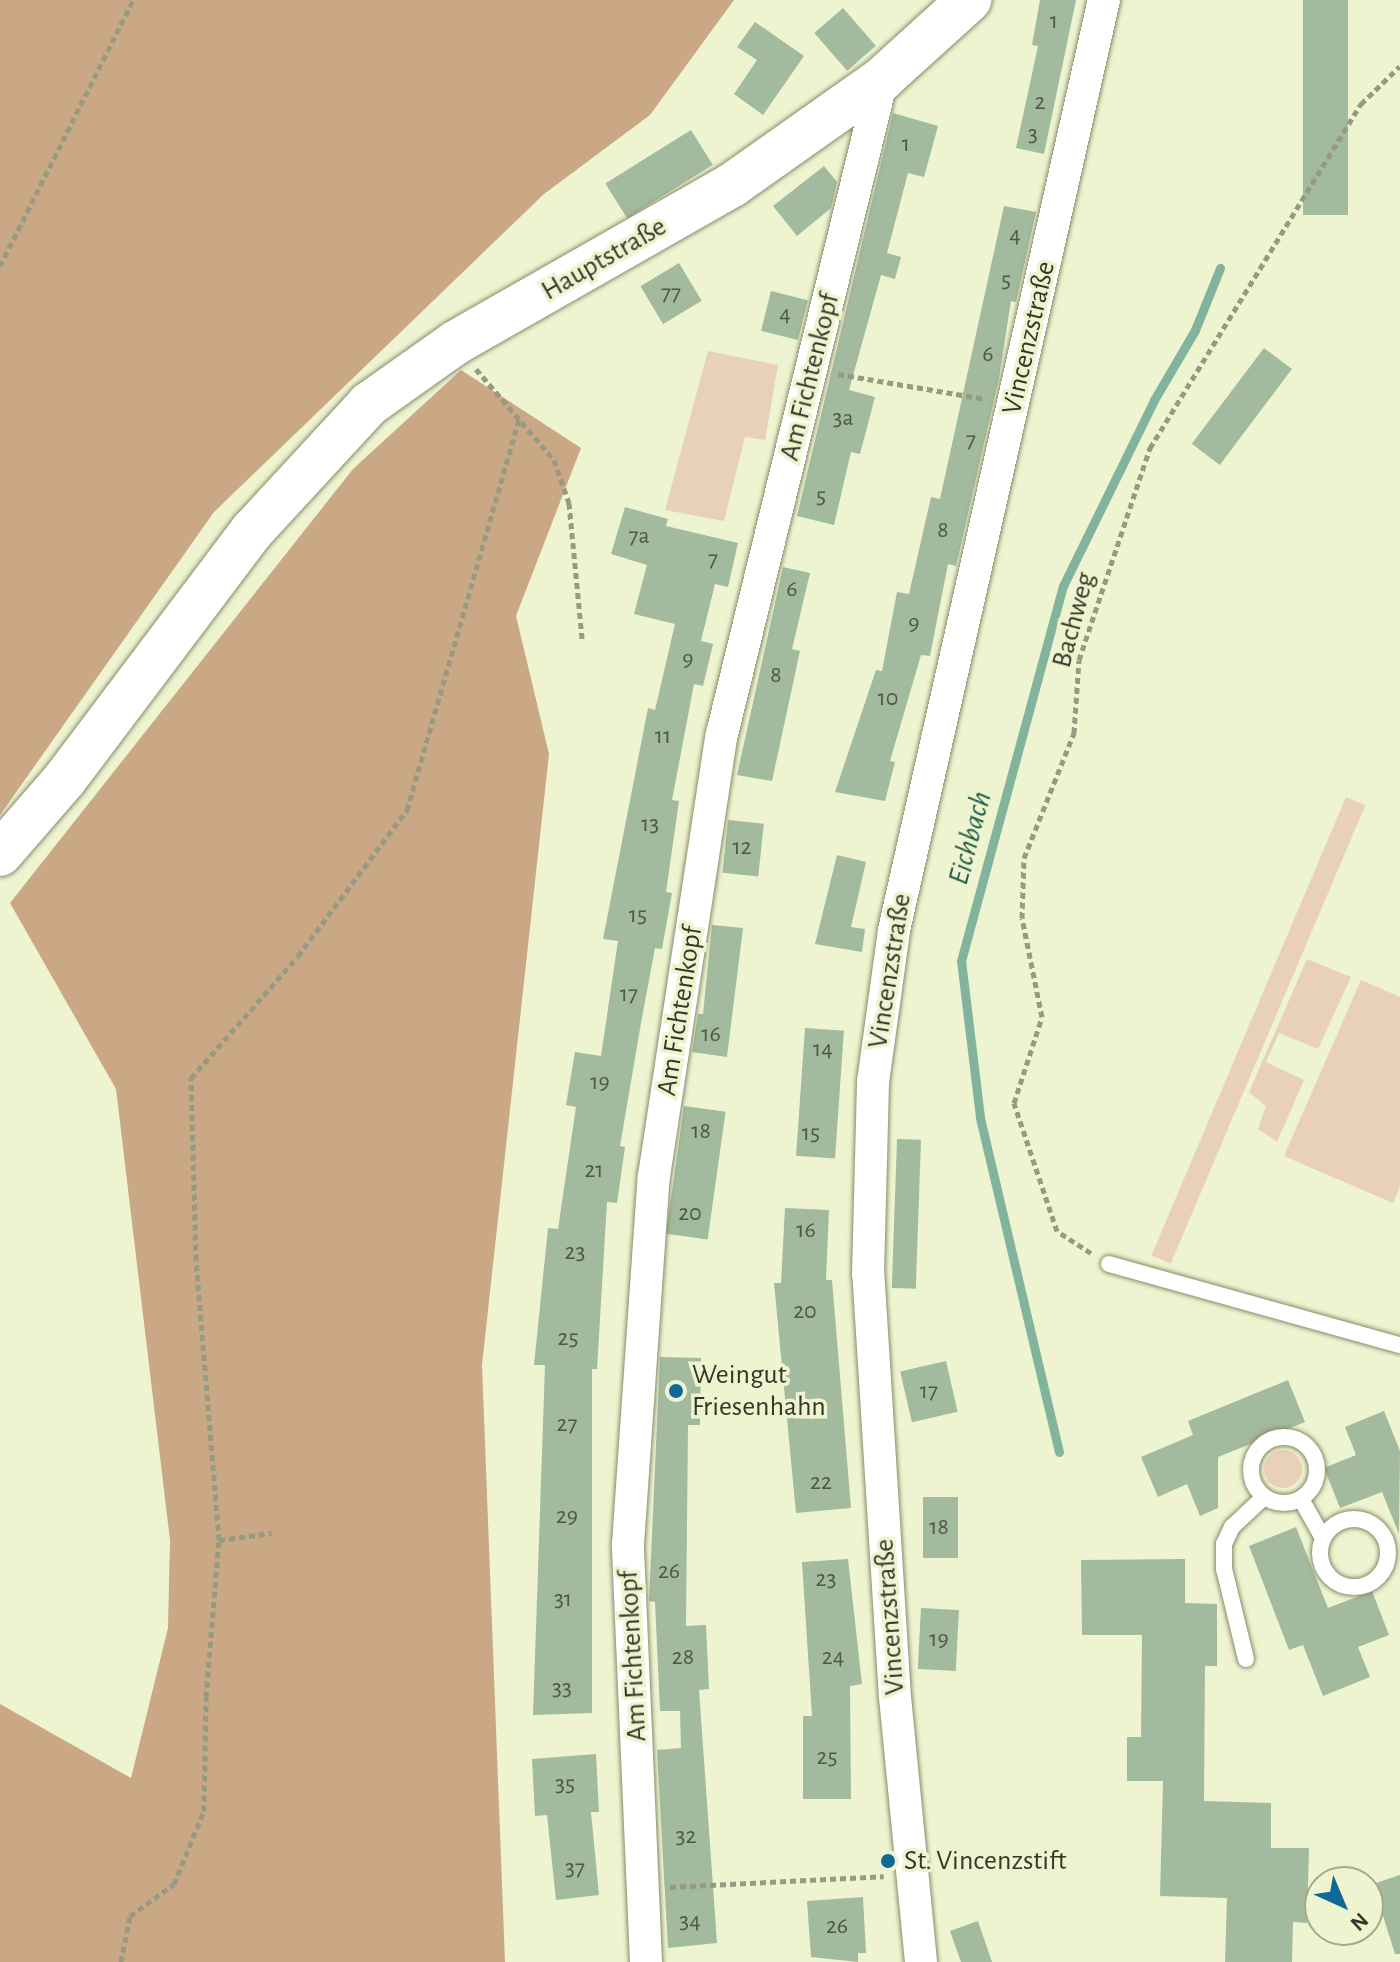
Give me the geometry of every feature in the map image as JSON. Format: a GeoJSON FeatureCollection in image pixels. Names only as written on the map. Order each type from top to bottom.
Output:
{"type":"FeatureCollection","features":[{"type":"Feature","properties":{"kind":"street","name":"Hauptstraße"},"geometry":{"type":"LineString","coordinates":[[0,854],[65,779],[252,531],[369,404],[455,343],[732,185],[882,79],[969,0]]}},
{"type":"Feature","properties":{"kind":"street","name":"Vincenzstraße"},"geometry":{"type":"LineString","coordinates":[[921,1962],[895,1698],[868,1274],[873,1082],[894,930],[1104,0]]}},
{"type":"Feature","properties":{"kind":"street","name":"Am Fichtenkopf"},"geometry":{"type":"LineString","coordinates":[[646,1962],[628,1544],[654,1176],[722,734],[882,79]]}},
{"type":"Feature","properties":{"kind":"lane"},"geometry":{"type":"LineString","coordinates":[[1109,1264],[1400,1345]]}},
{"type":"Feature","properties":{"kind":"lane"},"geometry":{"type":"LineString","coordinates":[[1285,1438],[1304,1445],[1315,1462],[1314,1483],[1301,1499],[1282,1503],[1264,1497],[1252,1480],[1252,1460],[1265,1443],[1285,1438]]}},
{"type":"Feature","properties":{"kind":"lane"},"geometry":{"type":"LineString","coordinates":[[1246,1659],[1224,1569],[1224,1544],[1232,1527],[1264,1497]]}},
{"type":"Feature","properties":{"kind":"lane"},"geometry":{"type":"LineString","coordinates":[[1301,1499],[1323,1538],[1320,1559],[1336,1583],[1365,1586],[1393,1570],[1381,1533],[1363,1520],[1340,1522],[1323,1538]]}},
{"type":"Feature","properties":{"kind":"path"},"geometry":{"type":"LineString","coordinates":[[0,266],[133,0]]}},
{"type":"Feature","properties":{"kind":"path","name":"Bachweg"},"geometry":{"type":"LineString","coordinates":[[1109,1264],[1057,1231],[1014,1103],[1042,1017],[1022,918],[1024,858],[1074,733],[1079,660],[1150,448],[1361,104],[1400,66]]}},
{"type":"Feature","properties":{"kind":"path"},"geometry":{"type":"LineString","coordinates":[[455,343],[554,460],[569,503],[582,638]]}},
{"type":"Feature","properties":{"kind":"path"},"geometry":{"type":"LineString","coordinates":[[812,369],[1014,404]]}},
{"type":"Feature","properties":{"kind":"path"},"geometry":{"type":"LineString","coordinates":[[121,1962],[130,1916],[174,1884],[204,1811],[206,1697],[219,1540],[196,1260],[191,1078],[298,956],[407,810],[519,420]]}},
{"type":"Feature","properties":{"kind":"path"},"geometry":{"type":"LineString","coordinates":[[219,1540],[272,1533]]}},
{"type":"Feature","properties":{"kind":"path"},"geometry":{"type":"LineString","coordinates":[[644,1889],[863,1875]]}},
{"type":"Feature","properties":{"kind":"shaded area"},"geometry":{"type":"Polygon","coordinates":[[[0,0],[734,0],[650,115],[544,194],[214,512],[0,815],[0,0]]]}},
{"type":"Feature","properties":{"kind":"shaded area"},"geometry":{"type":"Polygon","coordinates":[[[708,351],[778,365],[765,440],[745,437],[724,521],[665,510],[708,351]]]}},
{"type":"Feature","properties":{"kind":"shaded area"},"geometry":{"type":"Polygon","coordinates":[[[461,370],[581,448],[516,616],[549,754],[482,1365],[505,1962],[0,1962],[0,1704],[131,1778],[168,1628],[170,1540],[116,1089],[10,903],[353,469],[461,370]]]}},
{"type":"Feature","properties":{"kind":"shaded area"},"geometry":{"type":"Polygon","coordinates":[[[1346,797],[1365,805],[1171,1264],[1151,1255],[1346,797]]]}},
{"type":"Feature","properties":{"kind":"shaded area"},"geometry":{"type":"Polygon","coordinates":[[[1307,959],[1351,977],[1318,1049],[1279,1033],[1266,1062],[1304,1080],[1277,1142],[1258,1129],[1266,1106],[1249,1092],[1307,959]]]}},
{"type":"Feature","properties":{"kind":"shaded area"},"geometry":{"type":"Polygon","coordinates":[[[1361,980],[1400,997],[1400,1187],[1393,1203],[1284,1156],[1361,980]]]}},
{"type":"Feature","properties":{"kind":"shaded area"},"geometry":{"type":"Polygon","coordinates":[[[1283,1450],[1296,1456],[1302,1469],[1296,1482],[1283,1488],[1270,1482],[1264,1469],[1270,1456],[1283,1450]]]}},
{"type":"Feature","properties":{"kind":"building"},"geometry":{"type":"Polygon","coordinates":[[[1040,0],[1076,0],[1044,154],[1016,148],[1038,46],[1032,45],[1040,0]]]}},
{"type":"Feature","properties":{"kind":"building"},"geometry":{"type":"Polygon","coordinates":[[[1303,0],[1348,0],[1348,215],[1303,215],[1303,0]]]}},
{"type":"Feature","properties":{"kind":"building"},"geometry":{"type":"Polygon","coordinates":[[[843,8],[876,46],[847,71],[814,33],[843,8]]]}},
{"type":"Feature","properties":{"kind":"building"},"geometry":{"type":"Polygon","coordinates":[[[755,22],[804,56],[763,115],[734,94],[757,60],[737,47],[755,22]]]}},
{"type":"Feature","properties":{"kind":"building"},"geometry":{"type":"Polygon","coordinates":[[[893,113],[938,126],[924,177],[908,173],[887,253],[901,257],[895,279],[881,275],[849,390],[875,397],[860,454],[851,452],[834,525],[797,516],[893,113]]]}},
{"type":"Feature","properties":{"kind":"building"},"geometry":{"type":"Polygon","coordinates":[[[691,130],[713,165],[627,218],[605,184],[691,130]]]}},
{"type":"Feature","properties":{"kind":"building"},"geometry":{"type":"Polygon","coordinates":[[[824,166],[837,182],[831,208],[797,236],[773,206],[824,166]]]}},
{"type":"Feature","properties":{"kind":"building"},"geometry":{"type":"Polygon","coordinates":[[[1004,206],[1036,212],[1016,302],[1011,301],[999,378],[956,566],[948,564],[930,656],[921,655],[890,761],[895,762],[885,801],[835,792],[876,670],[882,671],[897,592],[909,594],[931,497],[940,499],[1004,206]]]}},
{"type":"Feature","properties":{"kind":"building"},"geometry":{"type":"Polygon","coordinates":[[[679,263],[702,301],[663,324],[640,286],[679,263]]]}},
{"type":"Feature","properties":{"kind":"building"},"geometry":{"type":"Polygon","coordinates":[[[771,291],[808,300],[798,340],[761,331],[771,291]]]}},
{"type":"Feature","properties":{"kind":"building"},"geometry":{"type":"Polygon","coordinates":[[[1264,348],[1292,369],[1220,465],[1192,444],[1264,348]]]}},
{"type":"Feature","properties":{"kind":"building"},"geometry":{"type":"Polygon","coordinates":[[[625,507],[668,519],[666,526],[738,543],[728,587],[715,584],[701,641],[713,644],[703,686],[694,684],[672,800],[679,801],[666,892],[672,893],[662,949],[655,948],[641,1023],[620,1146],[625,1147],[617,1203],[607,1202],[597,1369],[592,1369],[592,1713],[533,1715],[545,1365],[534,1365],[548,1228],[558,1229],[576,1107],[566,1105],[575,1052],[601,1056],[618,941],[603,939],[648,708],[655,710],[675,624],[634,614],[647,565],[611,554],[625,507]]]}},
{"type":"Feature","properties":{"kind":"building"},"geometry":{"type":"Polygon","coordinates":[[[783,567],[810,573],[792,649],[800,651],[772,781],[737,775],[783,567]]]}},
{"type":"Feature","properties":{"kind":"building"},"geometry":{"type":"Polygon","coordinates":[[[728,820],[764,824],[758,876],[722,873],[728,820]]]}},
{"type":"Feature","properties":{"kind":"building"},"geometry":{"type":"Polygon","coordinates":[[[837,855],[866,862],[851,927],[865,929],[862,952],[815,944],[837,855]]]}},
{"type":"Feature","properties":{"kind":"building"},"geometry":{"type":"Polygon","coordinates":[[[712,925],[743,928],[727,1057],[692,1052],[698,1014],[703,1014],[712,925]]]}},
{"type":"Feature","properties":{"kind":"building"},"geometry":{"type":"Polygon","coordinates":[[[805,1028],[844,1031],[835,1158],[796,1156],[805,1028]]]}},
{"type":"Feature","properties":{"kind":"building"},"geometry":{"type":"Polygon","coordinates":[[[684,1106],[726,1112],[708,1240],[666,1234],[684,1106]]]}},
{"type":"Feature","properties":{"kind":"building"},"geometry":{"type":"Polygon","coordinates":[[[897,1139],[921,1140],[916,1289],[892,1288],[897,1139]]]}},
{"type":"Feature","properties":{"kind":"building"},"geometry":{"type":"Polygon","coordinates":[[[785,1208],[829,1210],[826,1280],[832,1280],[851,1508],[796,1513],[774,1283],[781,1283],[785,1208]]]}},
{"type":"Feature","properties":{"kind":"building"},"geometry":{"type":"Polygon","coordinates":[[[660,1357],[701,1358],[700,1425],[688,1425],[686,1626],[706,1625],[709,1689],[699,1690],[717,1943],[668,1948],[657,1750],[681,1748],[680,1711],[660,1711],[655,1602],[649,1601],[660,1357]]]}},
{"type":"Feature","properties":{"kind":"building"},"geometry":{"type":"Polygon","coordinates":[[[946,1361],[958,1412],[912,1422],[900,1372],[946,1361]]]}},
{"type":"Feature","properties":{"kind":"building"},"geometry":{"type":"Polygon","coordinates":[[[1288,1380],[1305,1422],[1218,1457],[1218,1508],[1200,1516],[1187,1484],[1158,1497],[1141,1457],[1193,1435],[1188,1421],[1288,1380]]]}},
{"type":"Feature","properties":{"kind":"building"},"geometry":{"type":"Polygon","coordinates":[[[1384,1411],[1400,1451],[1399,1534],[1382,1492],[1340,1508],[1324,1468],[1356,1455],[1345,1427],[1384,1411]]]}},
{"type":"Feature","properties":{"kind":"building"},"geometry":{"type":"Polygon","coordinates":[[[923,1497],[958,1497],[958,1558],[923,1558],[923,1497]]]}},
{"type":"Feature","properties":{"kind":"building"},"geometry":{"type":"Polygon","coordinates":[[[1296,1527],[1328,1608],[1372,1591],[1389,1635],[1358,1647],[1370,1677],[1323,1696],[1303,1645],[1289,1650],[1249,1546],[1296,1527]]]}},
{"type":"Feature","properties":{"kind":"building"},"geometry":{"type":"Polygon","coordinates":[[[848,1559],[862,1684],[850,1686],[851,1799],[803,1799],[803,1716],[812,1716],[802,1562],[848,1559]]]}},
{"type":"Feature","properties":{"kind":"building"},"geometry":{"type":"Polygon","coordinates":[[[1185,1559],[1185,1603],[1217,1604],[1217,1666],[1205,1666],[1204,1801],[1271,1803],[1271,1848],[1309,1848],[1309,1866],[1304,1866],[1304,1923],[1293,1922],[1292,1962],[1225,1962],[1227,1898],[1160,1896],[1163,1781],[1127,1781],[1127,1737],[1141,1737],[1142,1635],[1082,1635],[1081,1560],[1185,1559]]]}},
{"type":"Feature","properties":{"kind":"building"},"geometry":{"type":"Polygon","coordinates":[[[921,1608],[959,1610],[956,1671],[918,1669],[921,1608]]]}},
{"type":"Feature","properties":{"kind":"building"},"geometry":{"type":"Polygon","coordinates":[[[596,1754],[599,1812],[591,1812],[599,1895],[556,1900],[547,1815],[535,1816],[532,1759],[596,1754]]]}},
{"type":"Feature","properties":{"kind":"building"},"geometry":{"type":"Polygon","coordinates":[[[1400,1875],[1400,1954],[1395,1954],[1384,1919],[1384,1880],[1400,1875]]]}},
{"type":"Feature","properties":{"kind":"building"},"geometry":{"type":"Polygon","coordinates":[[[863,1897],[866,1953],[858,1953],[858,1962],[811,1957],[807,1901],[863,1897]]]}},
{"type":"Feature","properties":{"kind":"building"},"geometry":{"type":"Polygon","coordinates":[[[978,1921],[992,1962],[961,1962],[950,1931],[978,1921]]]}},
{"type":"Feature","properties":{"kind":"waterway","name":"Eichbach"},"geometry":{"type":"LineString","coordinates":[[1059,1452],[980,1117],[961,961],[1063,586],[1154,400],[1195,330],[1220,268]]}},
{"type":"Feature","properties":{"kind":"place","name":"Weingut Friesenhahn"},"geometry":{"type":"Point","coordinates":[676,1391]}},
{"type":"Feature","properties":{"kind":"place","name":"St. Vincenzstift"},"geometry":{"type":"Point","coordinates":[888,1861]}}]}
